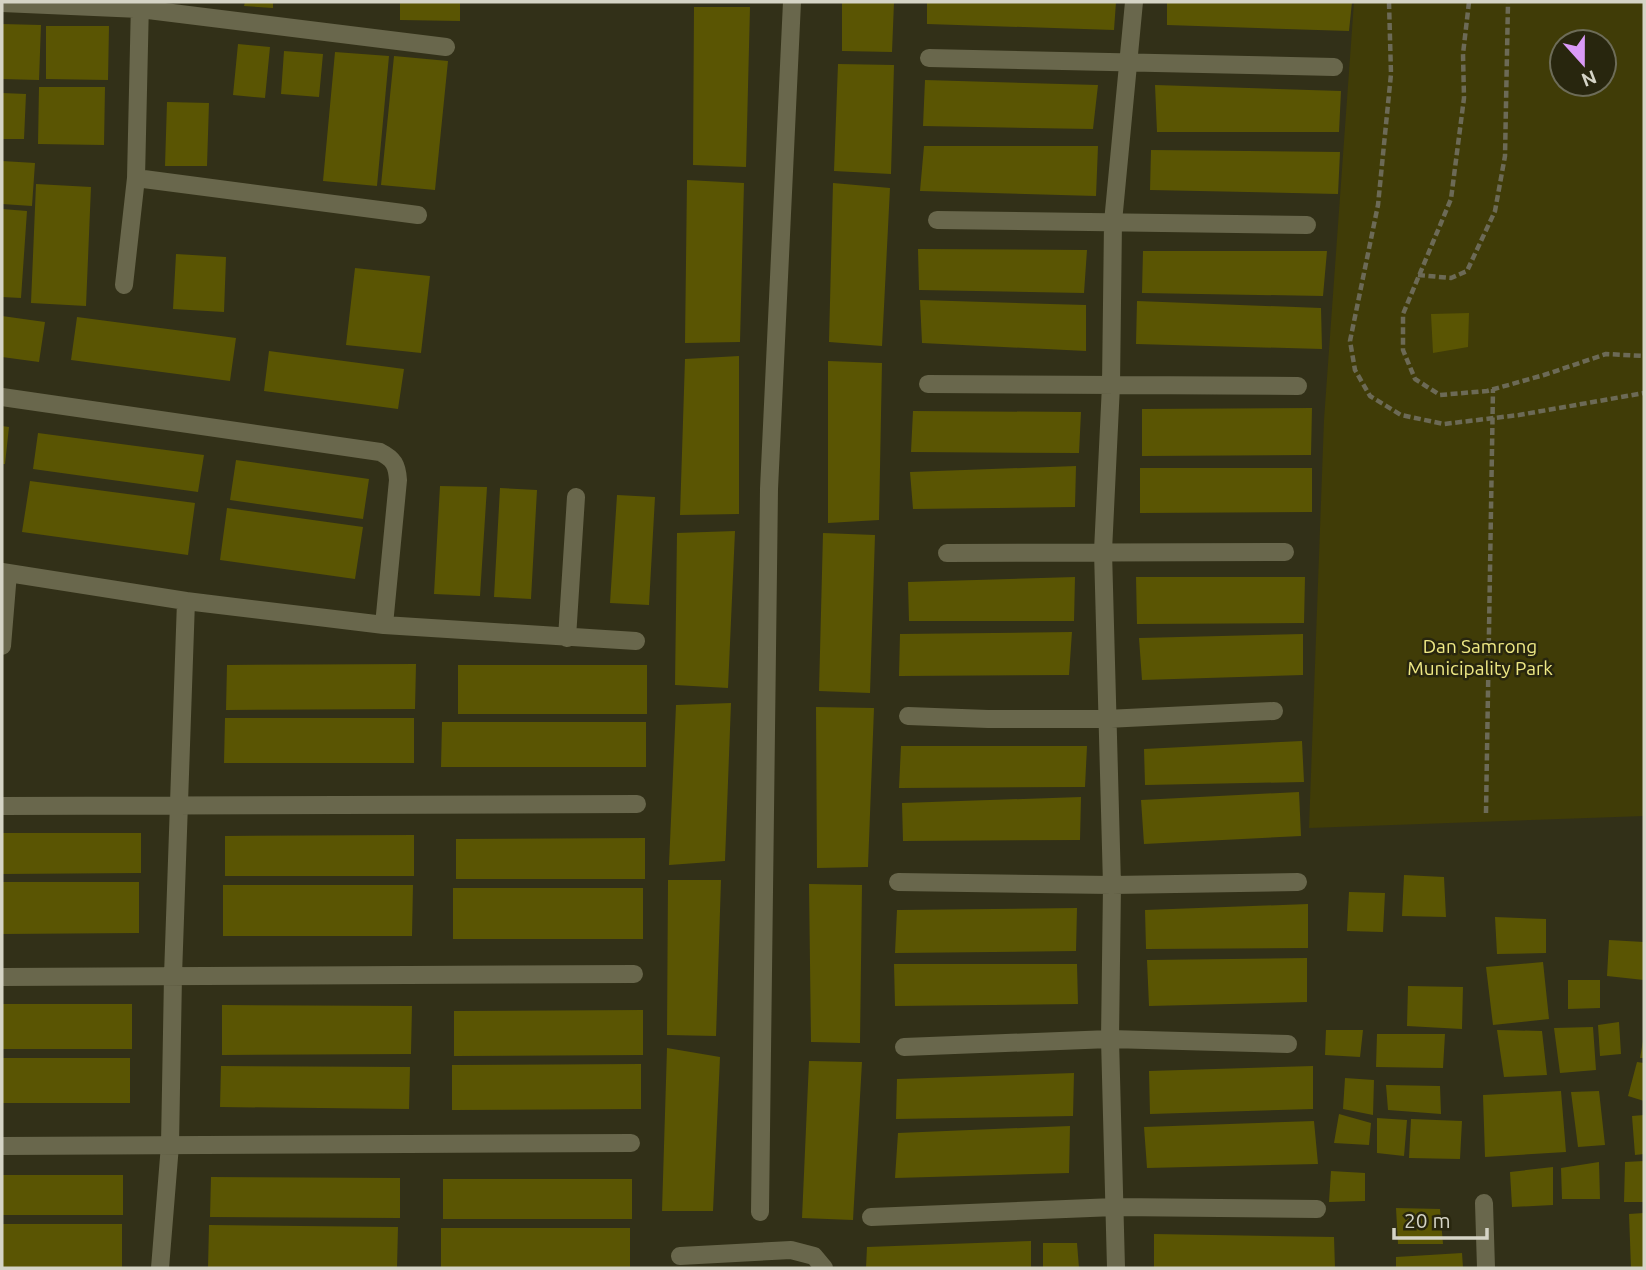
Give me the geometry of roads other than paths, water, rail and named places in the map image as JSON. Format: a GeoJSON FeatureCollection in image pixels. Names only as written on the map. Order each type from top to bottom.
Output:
{"type":"FeatureCollection","features":[{"type":"Feature","properties":{"kind":"street"},"geometry":{"type":"LineString","coordinates":[[760,1212],[769,489],[792,2]]}},
{"type":"Feature","properties":{"kind":"street"},"geometry":{"type":"LineString","coordinates":[[1116,1268],[1110,1039],[1112,885],[1103,551],[1111,385],[1113,222],[1134,2]]}},
{"type":"Feature","properties":{"kind":"street"},"geometry":{"type":"LineString","coordinates":[[2,3],[140,5],[446,47]]}},
{"type":"Feature","properties":{"kind":"street"},"geometry":{"type":"LineString","coordinates":[[124,285],[136,178],[140,5]]}},
{"type":"Feature","properties":{"kind":"street"},"geometry":{"type":"LineString","coordinates":[[929,58],[1334,67]]}},
{"type":"Feature","properties":{"kind":"street"},"geometry":{"type":"LineString","coordinates":[[136,178],[418,215]]}},
{"type":"Feature","properties":{"kind":"street"},"geometry":{"type":"LineString","coordinates":[[937,220],[1307,225]]}},
{"type":"Feature","properties":{"kind":"street"},"geometry":{"type":"LineString","coordinates":[[928,384],[1298,386]]}},
{"type":"Feature","properties":{"kind":"street"},"geometry":{"type":"LineString","coordinates":[[2,397],[380,452],[391,457],[397,466],[398,480],[384,625]]}},
{"type":"Feature","properties":{"kind":"street"},"geometry":{"type":"LineString","coordinates":[[567,638],[576,498]]}},
{"type":"Feature","properties":{"kind":"street"},"geometry":{"type":"LineString","coordinates":[[947,553],[1285,552]]}},
{"type":"Feature","properties":{"kind":"street"},"geometry":{"type":"LineString","coordinates":[[2,646],[5,573],[186,601],[384,625],[636,641]]}},
{"type":"Feature","properties":{"kind":"street"},"geometry":{"type":"LineString","coordinates":[[160,1268],[170,1145],[186,601]]}},
{"type":"Feature","properties":{"kind":"street"},"geometry":{"type":"LineString","coordinates":[[908,716],[1106,719],[1274,711]]}},
{"type":"Feature","properties":{"kind":"street"},"geometry":{"type":"LineString","coordinates":[[2,806],[637,804]]}},
{"type":"Feature","properties":{"kind":"street"},"geometry":{"type":"LineString","coordinates":[[898,882],[1112,885],[1298,882]]}},
{"type":"Feature","properties":{"kind":"street"},"geometry":{"type":"LineString","coordinates":[[2,976],[634,974]]}},
{"type":"Feature","properties":{"kind":"street"},"geometry":{"type":"LineString","coordinates":[[904,1047],[1110,1039],[1288,1044]]}},
{"type":"Feature","properties":{"kind":"street"},"geometry":{"type":"LineString","coordinates":[[2,1146],[631,1143]]}},
{"type":"Feature","properties":{"kind":"street"},"geometry":{"type":"LineString","coordinates":[[1484,1203],[1486,1268]]}},
{"type":"Feature","properties":{"kind":"street"},"geometry":{"type":"LineString","coordinates":[[871,1217],[1115,1206],[1317,1209]]}},
{"type":"Feature","properties":{"kind":"street"},"geometry":{"type":"LineString","coordinates":[[680,1256],[791,1250],[814,1256],[824,1268]]}},
{"type":"Feature","properties":{"kind":"park label","name":"Dan Samrong Municipality Park"},"geometry":{"type":"Point","coordinates":[1480,657]}}]}
